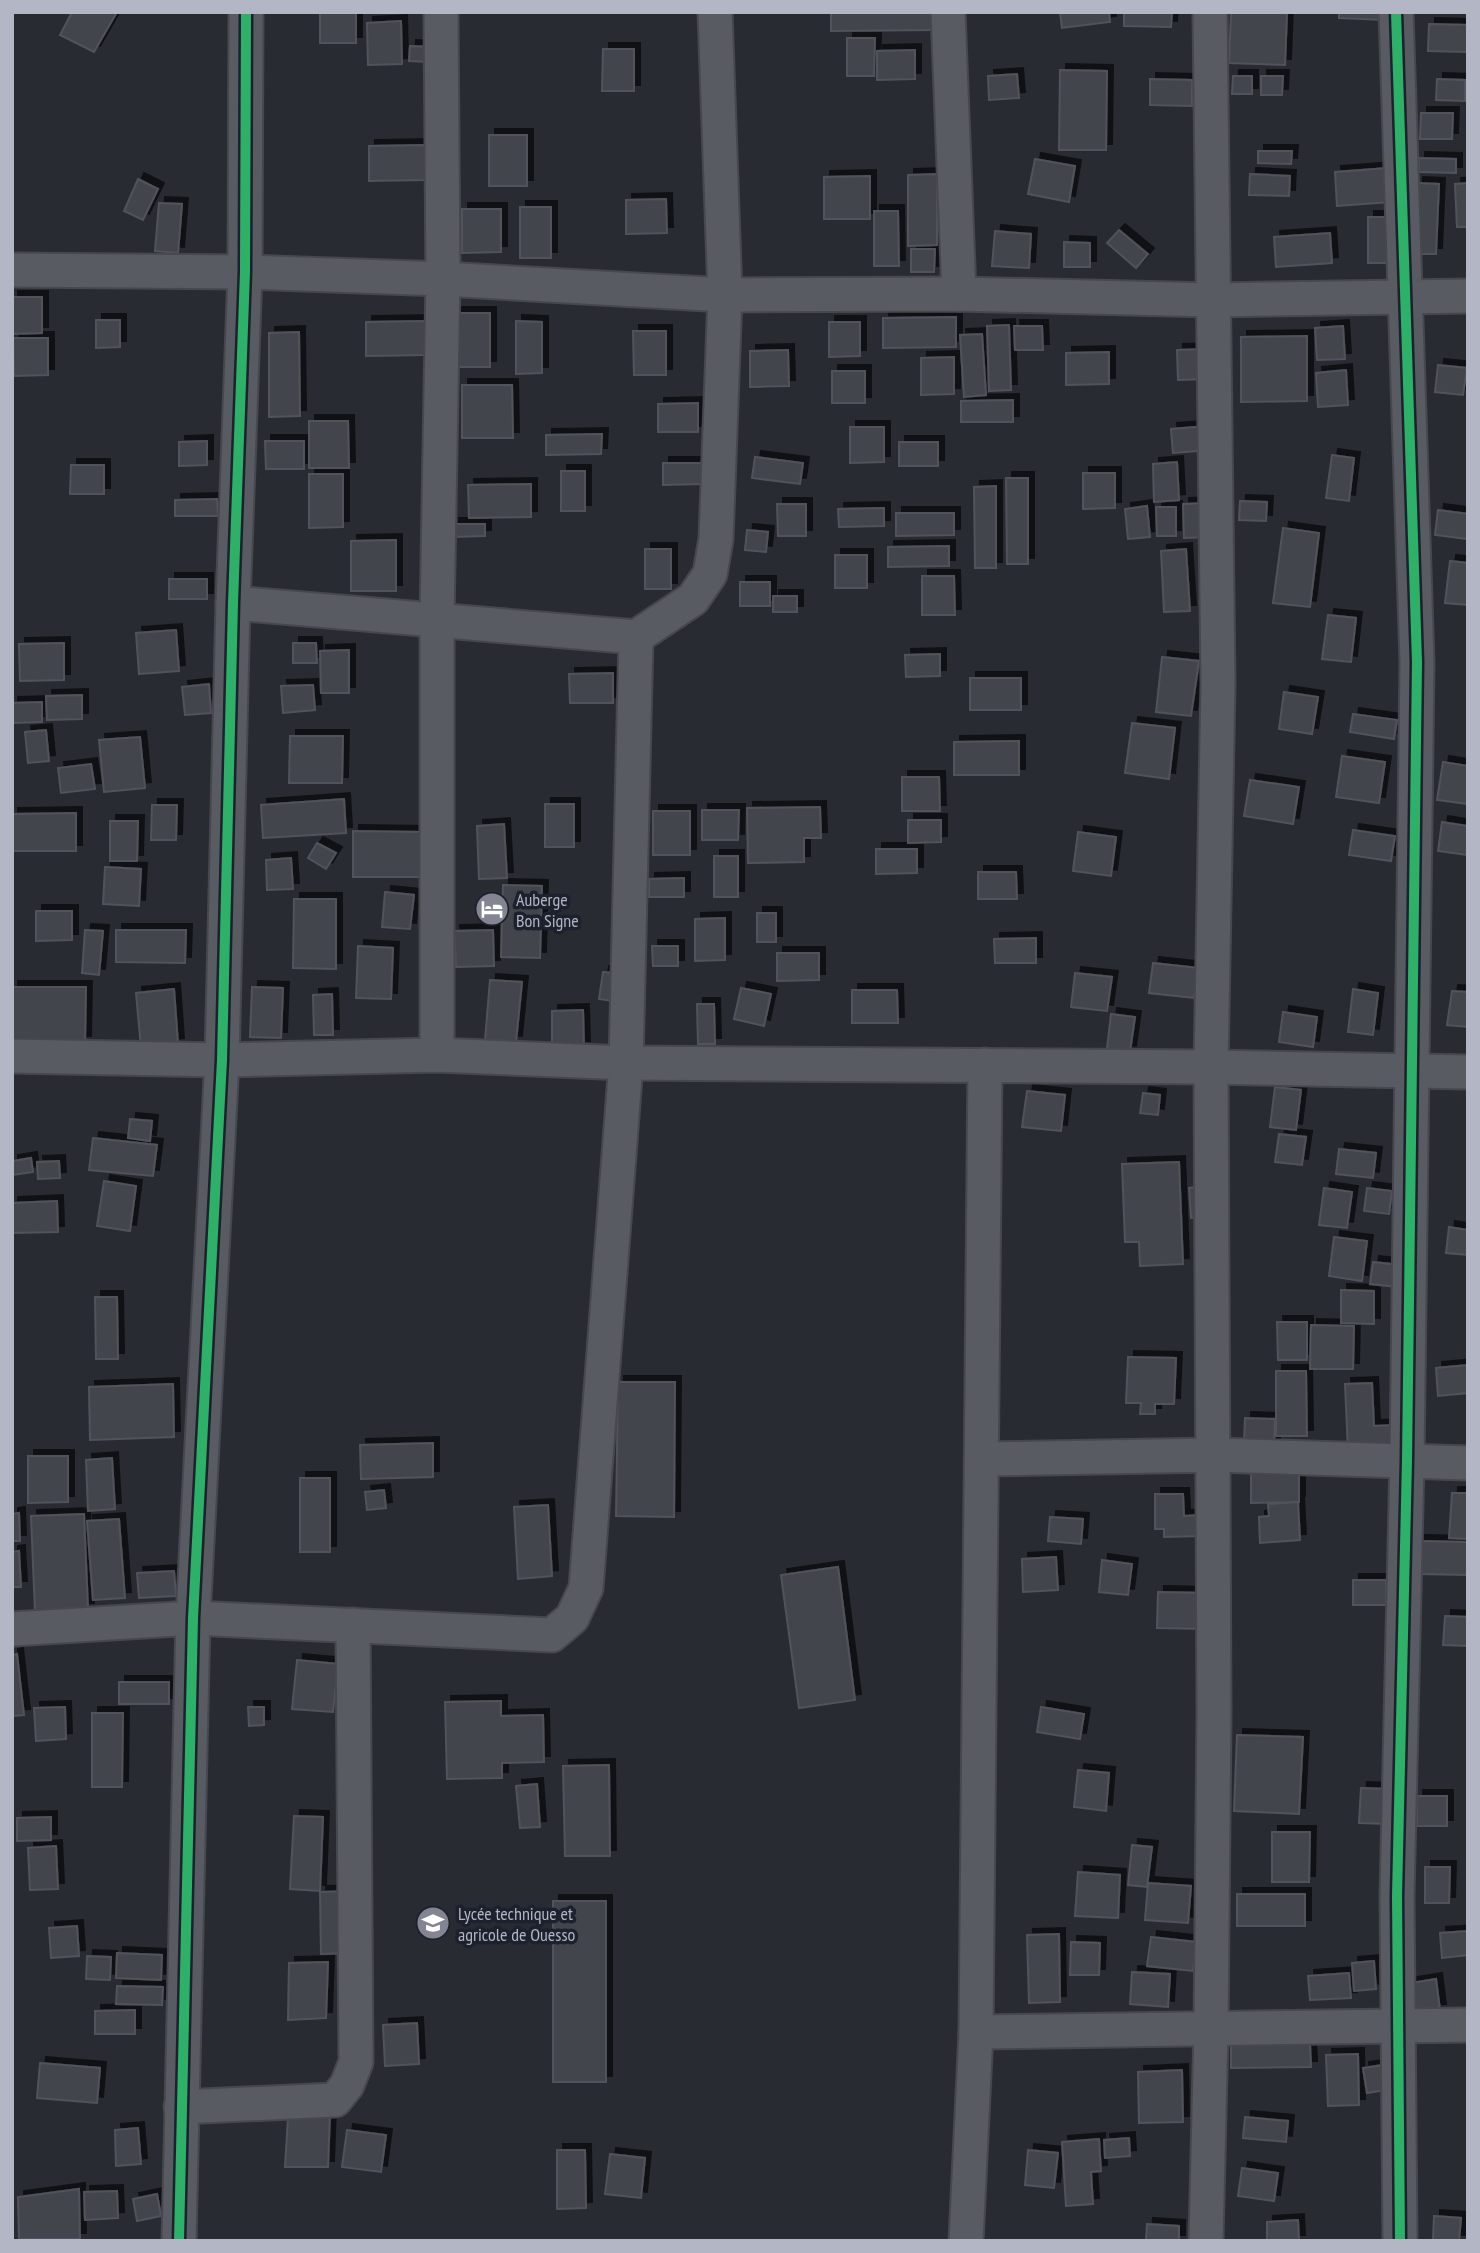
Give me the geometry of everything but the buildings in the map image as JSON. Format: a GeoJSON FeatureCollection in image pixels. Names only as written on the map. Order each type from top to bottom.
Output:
{"type":"FeatureCollection","features":[{"type":"Feature","properties":{"kind":"street"},"geometry":{"type":"LineString","coordinates":[[179,2241],[193,1618],[222,1060],[233,603],[245,271],[246,12]]}},
{"type":"Feature","properties":{"kind":"street"},"geometry":{"type":"LineString","coordinates":[[437,1055],[438,620],[443,279],[441,12]]}},
{"type":"Feature","properties":{"kind":"street"},"geometry":{"type":"LineString","coordinates":[[233,603],[635,637],[693,599],[710,574],[716,539],[725,295],[715,12]]}},
{"type":"Feature","properties":{"kind":"street"},"geometry":{"type":"LineString","coordinates":[[948,12],[960,294]]}},
{"type":"Feature","properties":{"kind":"street"},"geometry":{"type":"LineString","coordinates":[[1206,2241],[1211,2028],[1214,1455],[1211,1067],[1218,683],[1213,56],[1210,12]]}},
{"type":"Feature","properties":{"kind":"street"},"geometry":{"type":"LineString","coordinates":[[1396,12],[1417,662],[1407,1460],[1397,1882],[1399,2241]]}},
{"type":"Feature","properties":{"kind":"street"},"geometry":{"type":"LineString","coordinates":[[12,270],[245,271],[725,295],[960,294],[1213,300],[1468,296]]}},
{"type":"Feature","properties":{"kind":"street"},"geometry":{"type":"LineString","coordinates":[[12,1629],[193,1618],[552,1634],[572,1618],[586,1588],[626,1063],[635,637]]}},
{"type":"Feature","properties":{"kind":"street"},"geometry":{"type":"LineString","coordinates":[[12,1056],[222,1060],[437,1055],[626,1063],[1211,1067],[1468,1072]]}},
{"type":"Feature","properties":{"kind":"street"},"geometry":{"type":"LineString","coordinates":[[966,2241],[976,2032],[985,1065]]}},
{"type":"Feature","properties":{"kind":"street"},"geometry":{"type":"LineString","coordinates":[[982,1459],[1214,1455],[1468,1463]]}},
{"type":"Feature","properties":{"kind":"street"},"geometry":{"type":"LineString","coordinates":[[181,2107],[335,2100],[347,2085],[356,2062],[353,1625]]}},
{"type":"Feature","properties":{"kind":"street"},"geometry":{"type":"LineString","coordinates":[[976,2032],[1468,2025]]}},
{"type":"Feature","properties":{"kind":"cycle path"},"geometry":{"type":"LineString","coordinates":[[179,2241],[193,1618],[222,1060],[233,603],[245,272],[246,12]]}},
{"type":"Feature","properties":{"kind":"cycle path"},"geometry":{"type":"LineString","coordinates":[[1396,12],[1417,662],[1407,1460],[1397,1896],[1400,2241]]}},
{"type":"Feature","properties":{"kind":"place","name":"Auberge Bon Signe"},"geometry":{"type":"Point","coordinates":[492,909]}},
{"type":"Feature","properties":{"kind":"place","name":"Lycée technique et agricole de Ouesso"},"geometry":{"type":"Point","coordinates":[433,1923]}}]}
